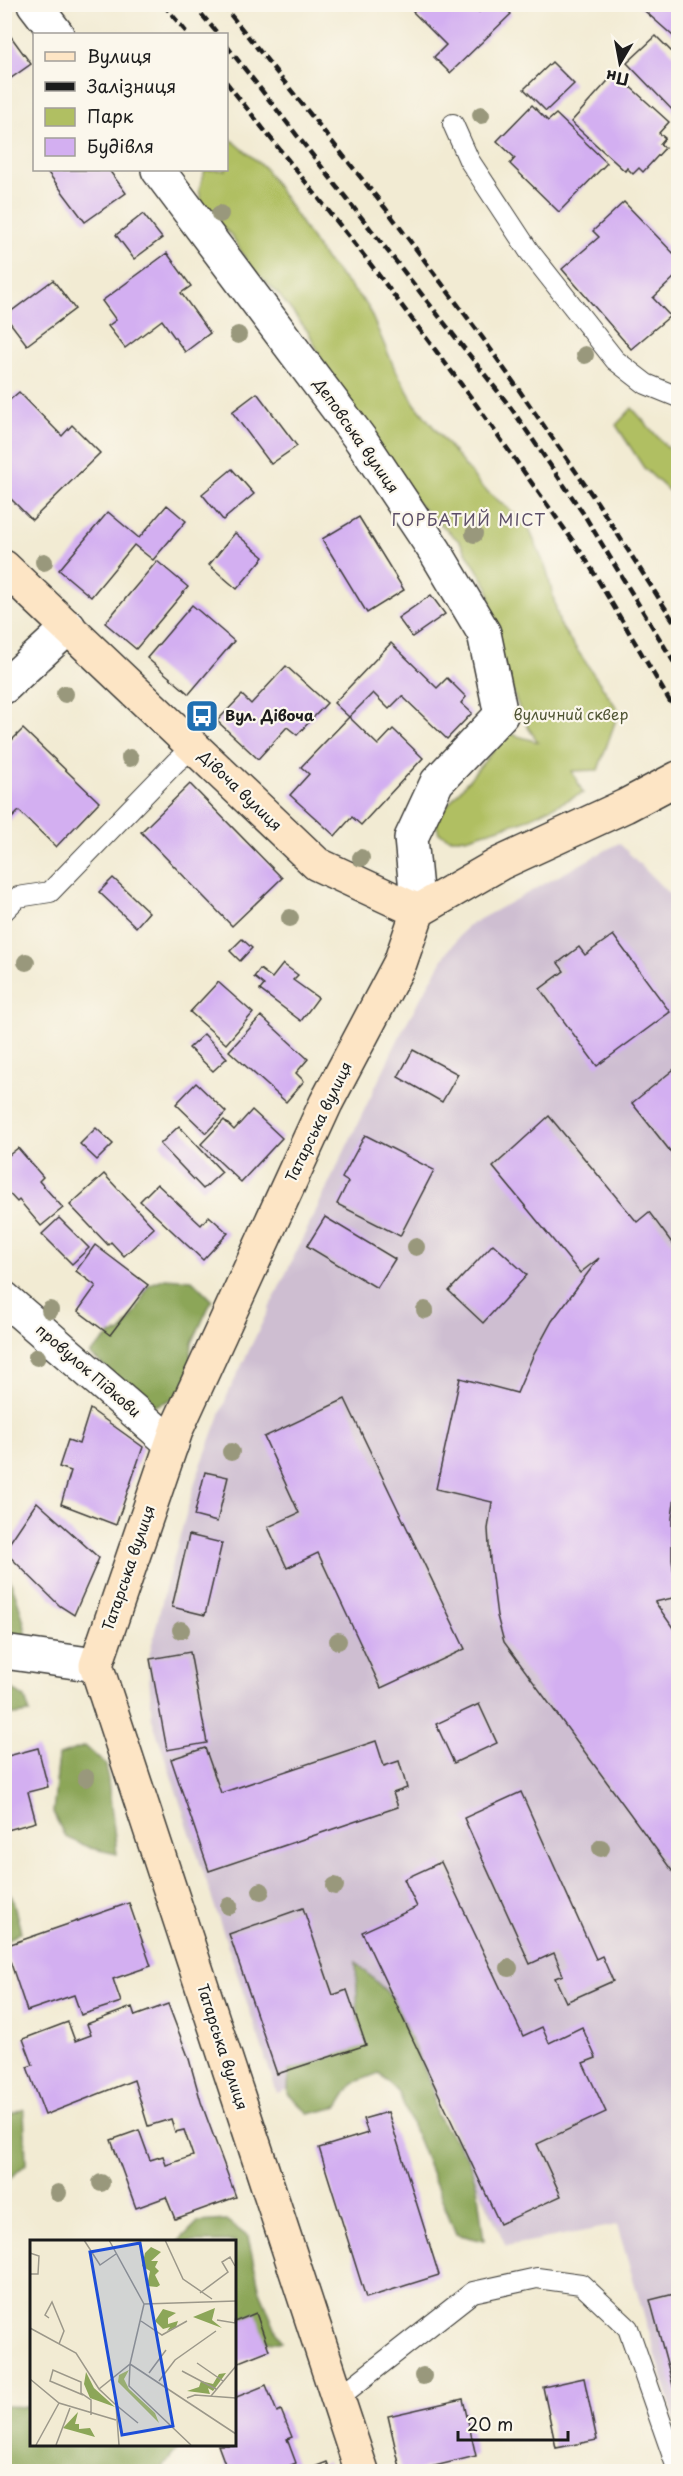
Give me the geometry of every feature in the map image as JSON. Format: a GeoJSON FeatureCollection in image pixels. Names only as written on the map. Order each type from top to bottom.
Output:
{"type":"FeatureCollection","features":[{"type":"Feature","properties":{"kind":"main road","name":"Дівоча вулиця"},"geometry":{"type":"LineString","coordinates":[[4,567],[317,864],[418,911]]}},
{"type":"Feature","properties":{"kind":"main road"},"geometry":{"type":"LineString","coordinates":[[418,911],[501,863],[625,806],[678,778]]}},
{"type":"Feature","properties":{"kind":"main road","name":"Татарська вулиця"},"geometry":{"type":"LineString","coordinates":[[362,2472],[96,1665],[177,1428],[326,1103],[400,963],[418,911]]}},
{"type":"Feature","properties":{"kind":"street"},"geometry":{"type":"LineString","coordinates":[[34,4],[56,33]]}},
{"type":"Feature","properties":{"kind":"street","name":"Деповська вулиця"},"geometry":{"type":"LineString","coordinates":[[159,171],[361,440],[435,551],[484,633],[501,715],[437,782],[411,837],[418,911]]}},
{"type":"Feature","properties":{"kind":"street"},"geometry":{"type":"LineString","coordinates":[[4,687],[69,627]]}},
{"type":"Feature","properties":{"kind":"street","name":"провулок Підкови"},"geometry":{"type":"LineString","coordinates":[[4,1298],[172,1444]]}},
{"type":"Feature","properties":{"kind":"street"},"geometry":{"type":"LineString","coordinates":[[4,1652],[96,1665]]}},
{"type":"Feature","properties":{"kind":"lane"},"geometry":{"type":"LineString","coordinates":[[453,124],[469,160],[529,251],[615,360],[646,384],[678,397]]}},
{"type":"Feature","properties":{"kind":"lane"},"geometry":{"type":"LineString","coordinates":[[4,911],[18,897],[50,892],[176,762],[194,747]]}},
{"type":"Feature","properties":{"kind":"lane"},"geometry":{"type":"LineString","coordinates":[[338,2398],[473,2292],[537,2278],[581,2284],[628,2328],[678,2470]]}},
{"type":"Feature","properties":{"kind":"shaded area"},"geometry":{"type":"Polygon","coordinates":[[[619,843],[678,903],[678,2430],[617,2225],[506,2246],[411,2043],[277,2093],[152,1719],[148,1660],[196,1479],[227,1396],[404,1027],[446,954],[467,926],[619,843]]]}},
{"type":"Feature","properties":{"kind":"green space","name":"вуличний сквер"},"geometry":{"type":"Polygon","coordinates":[[[228,137],[264,167],[325,259],[367,305],[394,367],[415,404],[482,487],[527,524],[547,571],[560,625],[619,711],[598,770],[572,771],[583,793],[523,821],[466,838],[449,838],[439,833],[435,820],[508,733],[538,742],[525,723],[500,659],[488,587],[460,542],[414,500],[328,372],[309,333],[279,295],[249,265],[232,236],[203,208],[199,190],[205,171],[228,171],[228,137]]]}},
{"type":"Feature","properties":{"kind":"green space"},"geometry":{"type":"Polygon","coordinates":[[[632,408],[678,460],[678,513],[671,493],[644,468],[616,425],[632,408]]]}},
{"type":"Feature","properties":{"kind":"green space"},"geometry":{"type":"Polygon","coordinates":[[[165,1278],[192,1280],[212,1300],[192,1343],[190,1371],[179,1397],[152,1407],[90,1354],[110,1335],[121,1332],[137,1310],[148,1285],[165,1278]]]}},
{"type":"Feature","properties":{"kind":"green space"},"geometry":{"type":"Polygon","coordinates":[[[4,1573],[7,1573],[14,1590],[25,1629],[27,1647],[5,1646],[4,1573]]]}},
{"type":"Feature","properties":{"kind":"green space"},"geometry":{"type":"Polygon","coordinates":[[[5,1684],[25,1698],[30,1713],[5,1716],[5,1684]]]}},
{"type":"Feature","properties":{"kind":"green space"},"geometry":{"type":"Polygon","coordinates":[[[85,1746],[106,1765],[117,1854],[90,1848],[65,1837],[53,1812],[59,1755],[85,1746]]]}},
{"type":"Feature","properties":{"kind":"green space"},"geometry":{"type":"Polygon","coordinates":[[[5,1886],[12,1897],[21,1932],[5,1942],[5,1886]]]}},
{"type":"Feature","properties":{"kind":"green space"},"geometry":{"type":"Polygon","coordinates":[[[356,1962],[398,2003],[406,2030],[432,2086],[436,2114],[468,2159],[477,2186],[484,2241],[456,2234],[399,2093],[379,2073],[353,2083],[338,2107],[309,2114],[288,2094],[289,2063],[358,2021],[356,1962]]]}},
{"type":"Feature","properties":{"kind":"green space"},"geometry":{"type":"Polygon","coordinates":[[[24,2109],[26,2164],[5,2183],[5,2117],[24,2109]]]}},
{"type":"Feature","properties":{"kind":"green space"},"geometry":{"type":"Polygon","coordinates":[[[226,2220],[248,2237],[260,2291],[281,2342],[246,2337],[236,2339],[236,2240],[180,2240],[198,2222],[226,2220]]]}},
{"type":"Feature","properties":{"kind":"green space"},"geometry":{"type":"Polygon","coordinates":[[[4,2406],[30,2407],[30,2446],[180,2446],[160,2471],[5,2471],[4,2406]]]}},
{"type":"Feature","properties":{"kind":"building"},"geometry":{"type":"Polygon","coordinates":[[[421,4],[472,4],[479,12],[487,4],[502,4],[511,14],[450,73],[434,57],[446,45],[413,12],[421,4]]]}},
{"type":"Feature","properties":{"kind":"building"},"geometry":{"type":"Polygon","coordinates":[[[638,5],[678,5],[678,30],[673,36],[638,5]]]}},
{"type":"Feature","properties":{"kind":"building"},"geometry":{"type":"Polygon","coordinates":[[[4,27],[31,64],[4,83],[4,27]]]}},
{"type":"Feature","properties":{"kind":"building"},"geometry":{"type":"Polygon","coordinates":[[[656,36],[675,55],[678,51],[678,116],[627,63],[656,36]]]}},
{"type":"Feature","properties":{"kind":"building"},"geometry":{"type":"Polygon","coordinates":[[[552,62],[574,84],[546,111],[524,89],[552,62]]]}},
{"type":"Feature","properties":{"kind":"building"},"geometry":{"type":"Polygon","coordinates":[[[615,73],[669,122],[659,133],[665,138],[660,144],[665,148],[643,172],[639,168],[633,174],[627,168],[625,171],[571,122],[615,73]]]}},
{"type":"Feature","properties":{"kind":"building"},"geometry":{"type":"Polygon","coordinates":[[[532,105],[548,121],[556,114],[607,163],[559,212],[510,164],[515,158],[497,141],[532,105]]]}},
{"type":"Feature","properties":{"kind":"building"},"geometry":{"type":"Polygon","coordinates":[[[47,171],[110,171],[126,193],[85,222],[47,171]]]}},
{"type":"Feature","properties":{"kind":"building"},"geometry":{"type":"Polygon","coordinates":[[[624,202],[678,258],[678,274],[653,298],[670,316],[631,349],[562,269],[599,237],[593,231],[624,202]]]}},
{"type":"Feature","properties":{"kind":"building"},"geometry":{"type":"Polygon","coordinates":[[[143,214],[162,238],[134,259],[116,235],[143,214]]]}},
{"type":"Feature","properties":{"kind":"building"},"geometry":{"type":"Polygon","coordinates":[[[167,253],[191,286],[181,293],[210,333],[185,352],[162,320],[125,348],[108,326],[116,320],[102,301],[167,253]]]}},
{"type":"Feature","properties":{"kind":"building"},"geometry":{"type":"Polygon","coordinates":[[[53,280],[75,309],[27,345],[5,316],[53,280]]]}},
{"type":"Feature","properties":{"kind":"building"},"geometry":{"type":"Polygon","coordinates":[[[19,392],[62,436],[72,425],[100,453],[32,520],[4,492],[4,405],[19,392]]]}},
{"type":"Feature","properties":{"kind":"building"},"geometry":{"type":"Polygon","coordinates":[[[257,393],[297,446],[271,464],[232,412],[257,393]]]}},
{"type":"Feature","properties":{"kind":"building"},"geometry":{"type":"Polygon","coordinates":[[[232,469],[254,494],[223,520],[202,494],[232,469]]]}},
{"type":"Feature","properties":{"kind":"building"},"geometry":{"type":"Polygon","coordinates":[[[167,505],[186,521],[153,560],[134,545],[91,597],[59,570],[108,512],[139,538],[167,505]]]}},
{"type":"Feature","properties":{"kind":"building"},"geometry":{"type":"Polygon","coordinates":[[[359,517],[404,590],[367,613],[322,539],[359,517]]]}},
{"type":"Feature","properties":{"kind":"building"},"geometry":{"type":"Polygon","coordinates":[[[235,533],[264,557],[237,589],[209,565],[235,533]]]}},
{"type":"Feature","properties":{"kind":"building"},"geometry":{"type":"Polygon","coordinates":[[[157,561],[188,587],[136,649],[105,623],[157,561]]]}},
{"type":"Feature","properties":{"kind":"building"},"geometry":{"type":"Polygon","coordinates":[[[431,595],[445,614],[412,637],[398,618],[431,595]]]}},
{"type":"Feature","properties":{"kind":"building"},"geometry":{"type":"Polygon","coordinates":[[[192,605],[234,641],[189,694],[147,658],[192,605]]]}},
{"type":"Feature","properties":{"kind":"building"},"geometry":{"type":"Polygon","coordinates":[[[391,643],[437,688],[447,678],[466,697],[461,703],[472,713],[447,739],[402,696],[389,709],[373,693],[349,717],[334,703],[391,643]]]}},
{"type":"Feature","properties":{"kind":"building"},"geometry":{"type":"Polygon","coordinates":[[[286,666],[327,703],[297,735],[287,727],[258,759],[217,721],[242,695],[251,704],[286,666]]]}},
{"type":"Feature","properties":{"kind":"building"},"geometry":{"type":"Polygon","coordinates":[[[349,717],[378,745],[393,729],[423,758],[361,825],[352,817],[335,836],[290,795],[309,774],[301,767],[349,717]]]}},
{"type":"Feature","properties":{"kind":"building"},"geometry":{"type":"Polygon","coordinates":[[[23,729],[99,802],[56,847],[19,811],[4,826],[4,748],[23,729]]]}},
{"type":"Feature","properties":{"kind":"building"},"geometry":{"type":"Polygon","coordinates":[[[190,784],[282,878],[232,926],[141,832],[190,784]]]}},
{"type":"Feature","properties":{"kind":"building"},"geometry":{"type":"Polygon","coordinates":[[[113,878],[149,912],[136,927],[99,892],[113,878]]]}},
{"type":"Feature","properties":{"kind":"building"},"geometry":{"type":"Polygon","coordinates":[[[613,935],[670,1012],[597,1066],[540,989],[564,971],[558,963],[579,947],[585,955],[613,935]]]}},
{"type":"Feature","properties":{"kind":"building"},"geometry":{"type":"Polygon","coordinates":[[[242,939],[252,948],[240,961],[230,951],[242,939]]]}},
{"type":"Feature","properties":{"kind":"building"},"geometry":{"type":"Polygon","coordinates":[[[283,964],[298,975],[293,980],[318,998],[301,1021],[260,990],[264,985],[254,977],[260,969],[272,978],[283,964]]]}},
{"type":"Feature","properties":{"kind":"building"},"geometry":{"type":"Polygon","coordinates":[[[218,982],[253,1013],[226,1044],[190,1012],[218,982]]]}},
{"type":"Feature","properties":{"kind":"building"},"geometry":{"type":"Polygon","coordinates":[[[261,1016],[308,1059],[296,1073],[304,1081],[286,1102],[229,1051],[261,1016]]]}},
{"type":"Feature","properties":{"kind":"building"},"geometry":{"type":"Polygon","coordinates":[[[204,1034],[227,1058],[213,1071],[189,1048],[204,1034]]]}},
{"type":"Feature","properties":{"kind":"building"},"geometry":{"type":"Polygon","coordinates":[[[413,1050],[458,1074],[442,1102],[398,1077],[413,1050]]]}},
{"type":"Feature","properties":{"kind":"building"},"geometry":{"type":"Polygon","coordinates":[[[678,1066],[678,1161],[632,1103],[678,1066]]]}},
{"type":"Feature","properties":{"kind":"building"},"geometry":{"type":"Polygon","coordinates":[[[196,1083],[226,1112],[206,1133],[176,1104],[196,1083]]]}},
{"type":"Feature","properties":{"kind":"building"},"geometry":{"type":"Polygon","coordinates":[[[252,1110],[282,1138],[241,1182],[201,1144],[224,1120],[234,1130],[252,1110]]]}},
{"type":"Feature","properties":{"kind":"building"},"geometry":{"type":"Polygon","coordinates":[[[549,1116],[637,1222],[649,1212],[678,1251],[678,1473],[672,1518],[672,1560],[677,1597],[655,1602],[678,1635],[678,1879],[504,1642],[497,1616],[490,1561],[488,1529],[492,1502],[436,1489],[460,1378],[517,1393],[552,1321],[599,1258],[580,1273],[493,1167],[549,1116]]]}},
{"type":"Feature","properties":{"kind":"building"},"geometry":{"type":"Polygon","coordinates":[[[179,1126],[222,1172],[203,1189],[160,1144],[179,1126]]]}},
{"type":"Feature","properties":{"kind":"building"},"geometry":{"type":"Polygon","coordinates":[[[96,1128],[113,1144],[97,1160],[80,1144],[96,1128]]]}},
{"type":"Feature","properties":{"kind":"building"},"geometry":{"type":"Polygon","coordinates":[[[365,1135],[434,1170],[400,1236],[337,1204],[348,1182],[342,1178],[365,1135]]]}},
{"type":"Feature","properties":{"kind":"building"},"geometry":{"type":"Polygon","coordinates":[[[18,1148],[43,1177],[39,1181],[63,1208],[41,1226],[19,1200],[17,1202],[4,1188],[4,1159],[18,1148]]]}},
{"type":"Feature","properties":{"kind":"building"},"geometry":{"type":"Polygon","coordinates":[[[104,1174],[154,1228],[124,1256],[111,1242],[108,1245],[70,1205],[104,1174]]]}},
{"type":"Feature","properties":{"kind":"building"},"geometry":{"type":"Polygon","coordinates":[[[157,1184],[201,1225],[209,1216],[228,1233],[203,1260],[140,1201],[157,1184]]]}},
{"type":"Feature","properties":{"kind":"building"},"geometry":{"type":"Polygon","coordinates":[[[325,1217],[395,1259],[377,1288],[307,1246],[325,1217]]]}},
{"type":"Feature","properties":{"kind":"building"},"geometry":{"type":"Polygon","coordinates":[[[59,1218],[89,1248],[72,1264],[42,1234],[59,1218]]]}},
{"type":"Feature","properties":{"kind":"building"},"geometry":{"type":"Polygon","coordinates":[[[493,1244],[527,1275],[483,1323],[449,1291],[493,1244]]]}},
{"type":"Feature","properties":{"kind":"building"},"geometry":{"type":"Polygon","coordinates":[[[95,1245],[148,1285],[110,1335],[78,1311],[96,1286],[76,1271],[95,1245]]]}},
{"type":"Feature","properties":{"kind":"building"},"geometry":{"type":"Polygon","coordinates":[[[345,1399],[465,1649],[381,1688],[318,1553],[287,1568],[268,1527],[299,1513],[264,1437],[345,1399]]]}},
{"type":"Feature","properties":{"kind":"building"},"geometry":{"type":"Polygon","coordinates":[[[90,1409],[143,1447],[116,1525],[61,1504],[71,1471],[59,1467],[68,1440],[79,1444],[90,1409]]]}},
{"type":"Feature","properties":{"kind":"building"},"geometry":{"type":"Polygon","coordinates":[[[205,1472],[228,1477],[217,1522],[194,1516],[205,1472]]]}},
{"type":"Feature","properties":{"kind":"building"},"geometry":{"type":"Polygon","coordinates":[[[37,1502],[99,1558],[74,1615],[60,1606],[4,1551],[37,1502]]]}},
{"type":"Feature","properties":{"kind":"building"},"geometry":{"type":"Polygon","coordinates":[[[189,1535],[222,1543],[205,1615],[172,1607],[189,1535]]]}},
{"type":"Feature","properties":{"kind":"building"},"geometry":{"type":"Polygon","coordinates":[[[190,1652],[207,1743],[167,1750],[150,1659],[190,1652]]]}},
{"type":"Feature","properties":{"kind":"building"},"geometry":{"type":"Polygon","coordinates":[[[479,1704],[497,1743],[454,1763],[436,1724],[479,1704]]]}},
{"type":"Feature","properties":{"kind":"building"},"geometry":{"type":"Polygon","coordinates":[[[376,1741],[384,1766],[399,1761],[407,1788],[393,1793],[398,1807],[209,1871],[171,1759],[205,1748],[221,1793],[376,1741]]]}},
{"type":"Feature","properties":{"kind":"building"},"geometry":{"type":"Polygon","coordinates":[[[38,1748],[48,1787],[28,1792],[36,1822],[4,1831],[4,1757],[38,1748]]]}},
{"type":"Feature","properties":{"kind":"building"},"geometry":{"type":"Polygon","coordinates":[[[521,1792],[596,1959],[602,1956],[613,1981],[566,2002],[555,1978],[563,1975],[554,1953],[530,1964],[464,1818],[521,1792]]]}},
{"type":"Feature","properties":{"kind":"building"},"geometry":{"type":"Polygon","coordinates":[[[441,1862],[523,2036],[542,2027],[549,2043],[582,2027],[596,2058],[583,2063],[606,2112],[537,2144],[561,2196],[500,2224],[362,1932],[417,1907],[404,1879],[441,1862]]]}},
{"type":"Feature","properties":{"kind":"building"},"geometry":{"type":"Polygon","coordinates":[[[129,1903],[151,1966],[113,1979],[121,2002],[81,2015],[74,1995],[27,2011],[5,1946],[129,1903]]]}},
{"type":"Feature","properties":{"kind":"building"},"geometry":{"type":"Polygon","coordinates":[[[303,1908],[333,1995],[347,1990],[366,2045],[277,2074],[229,1934],[303,1908]]]}},
{"type":"Feature","properties":{"kind":"building"},"geometry":{"type":"Polygon","coordinates":[[[168,2004],[236,2197],[175,2219],[166,2197],[136,2208],[111,2140],[139,2130],[150,2160],[163,2156],[166,2165],[193,2156],[184,2130],[175,2132],[171,2119],[148,2126],[134,2080],[45,2115],[27,2067],[33,2065],[23,2039],[68,2022],[75,2041],[91,2035],[87,2024],[132,2007],[135,2016],[168,2004]]]}},
{"type":"Feature","properties":{"kind":"building"},"geometry":{"type":"Polygon","coordinates":[[[388,2112],[439,2275],[366,2298],[319,2148],[368,2133],[363,2119],[388,2112]]]}},
{"type":"Feature","properties":{"kind":"building"},"geometry":{"type":"Polygon","coordinates":[[[678,2293],[678,2404],[650,2300],[678,2293]]]}},
{"type":"Feature","properties":{"kind":"building"},"geometry":{"type":"Polygon","coordinates":[[[256,2313],[269,2350],[236,2363],[236,2321],[256,2313]]]}},
{"type":"Feature","properties":{"kind":"building"},"geometry":{"type":"Polygon","coordinates":[[[584,2378],[597,2440],[556,2448],[543,2387],[584,2378]]]}},
{"type":"Feature","properties":{"kind":"building"},"geometry":{"type":"Polygon","coordinates":[[[266,2385],[277,2412],[281,2410],[292,2437],[287,2439],[296,2463],[274,2472],[228,2472],[218,2446],[236,2446],[236,2397],[266,2385]]]}},
{"type":"Feature","properties":{"kind":"building"},"geometry":{"type":"Polygon","coordinates":[[[463,2399],[476,2456],[410,2472],[401,2472],[388,2416],[463,2399]]]}},
{"type":"Feature","properties":{"kind":"building"},"geometry":{"type":"Polygon","coordinates":[[[327,2462],[331,2472],[304,2472],[304,2471],[327,2462]]]}},
{"type":"Feature","properties":{"kind":"railway"},"geometry":{"type":"LineString","coordinates":[[163,4],[187,33]]}},
{"type":"Feature","properties":{"kind":"railway"},"geometry":{"type":"LineString","coordinates":[[193,4],[217,33]]}},
{"type":"Feature","properties":{"kind":"railway"},"geometry":{"type":"LineString","coordinates":[[222,4],[386,209],[482,337],[597,502],[678,628]]}},
{"type":"Feature","properties":{"kind":"railway"},"geometry":{"type":"LineString","coordinates":[[228,48],[511,408],[583,513],[678,669]]}},
{"type":"Feature","properties":{"kind":"railway"},"geometry":{"type":"LineString","coordinates":[[228,85],[362,253],[470,396],[585,558],[678,715]]}},
{"type":"Feature","properties":{"kind":"place","name":"Вул. Дівоча"},"geometry":{"type":"Point","coordinates":[202,716]}},
{"type":"Feature","properties":{"kind":"district","name":"ГОРБАТИЙ МІСТ"},"geometry":{"type":"Point","coordinates":[469,520]}}]}
